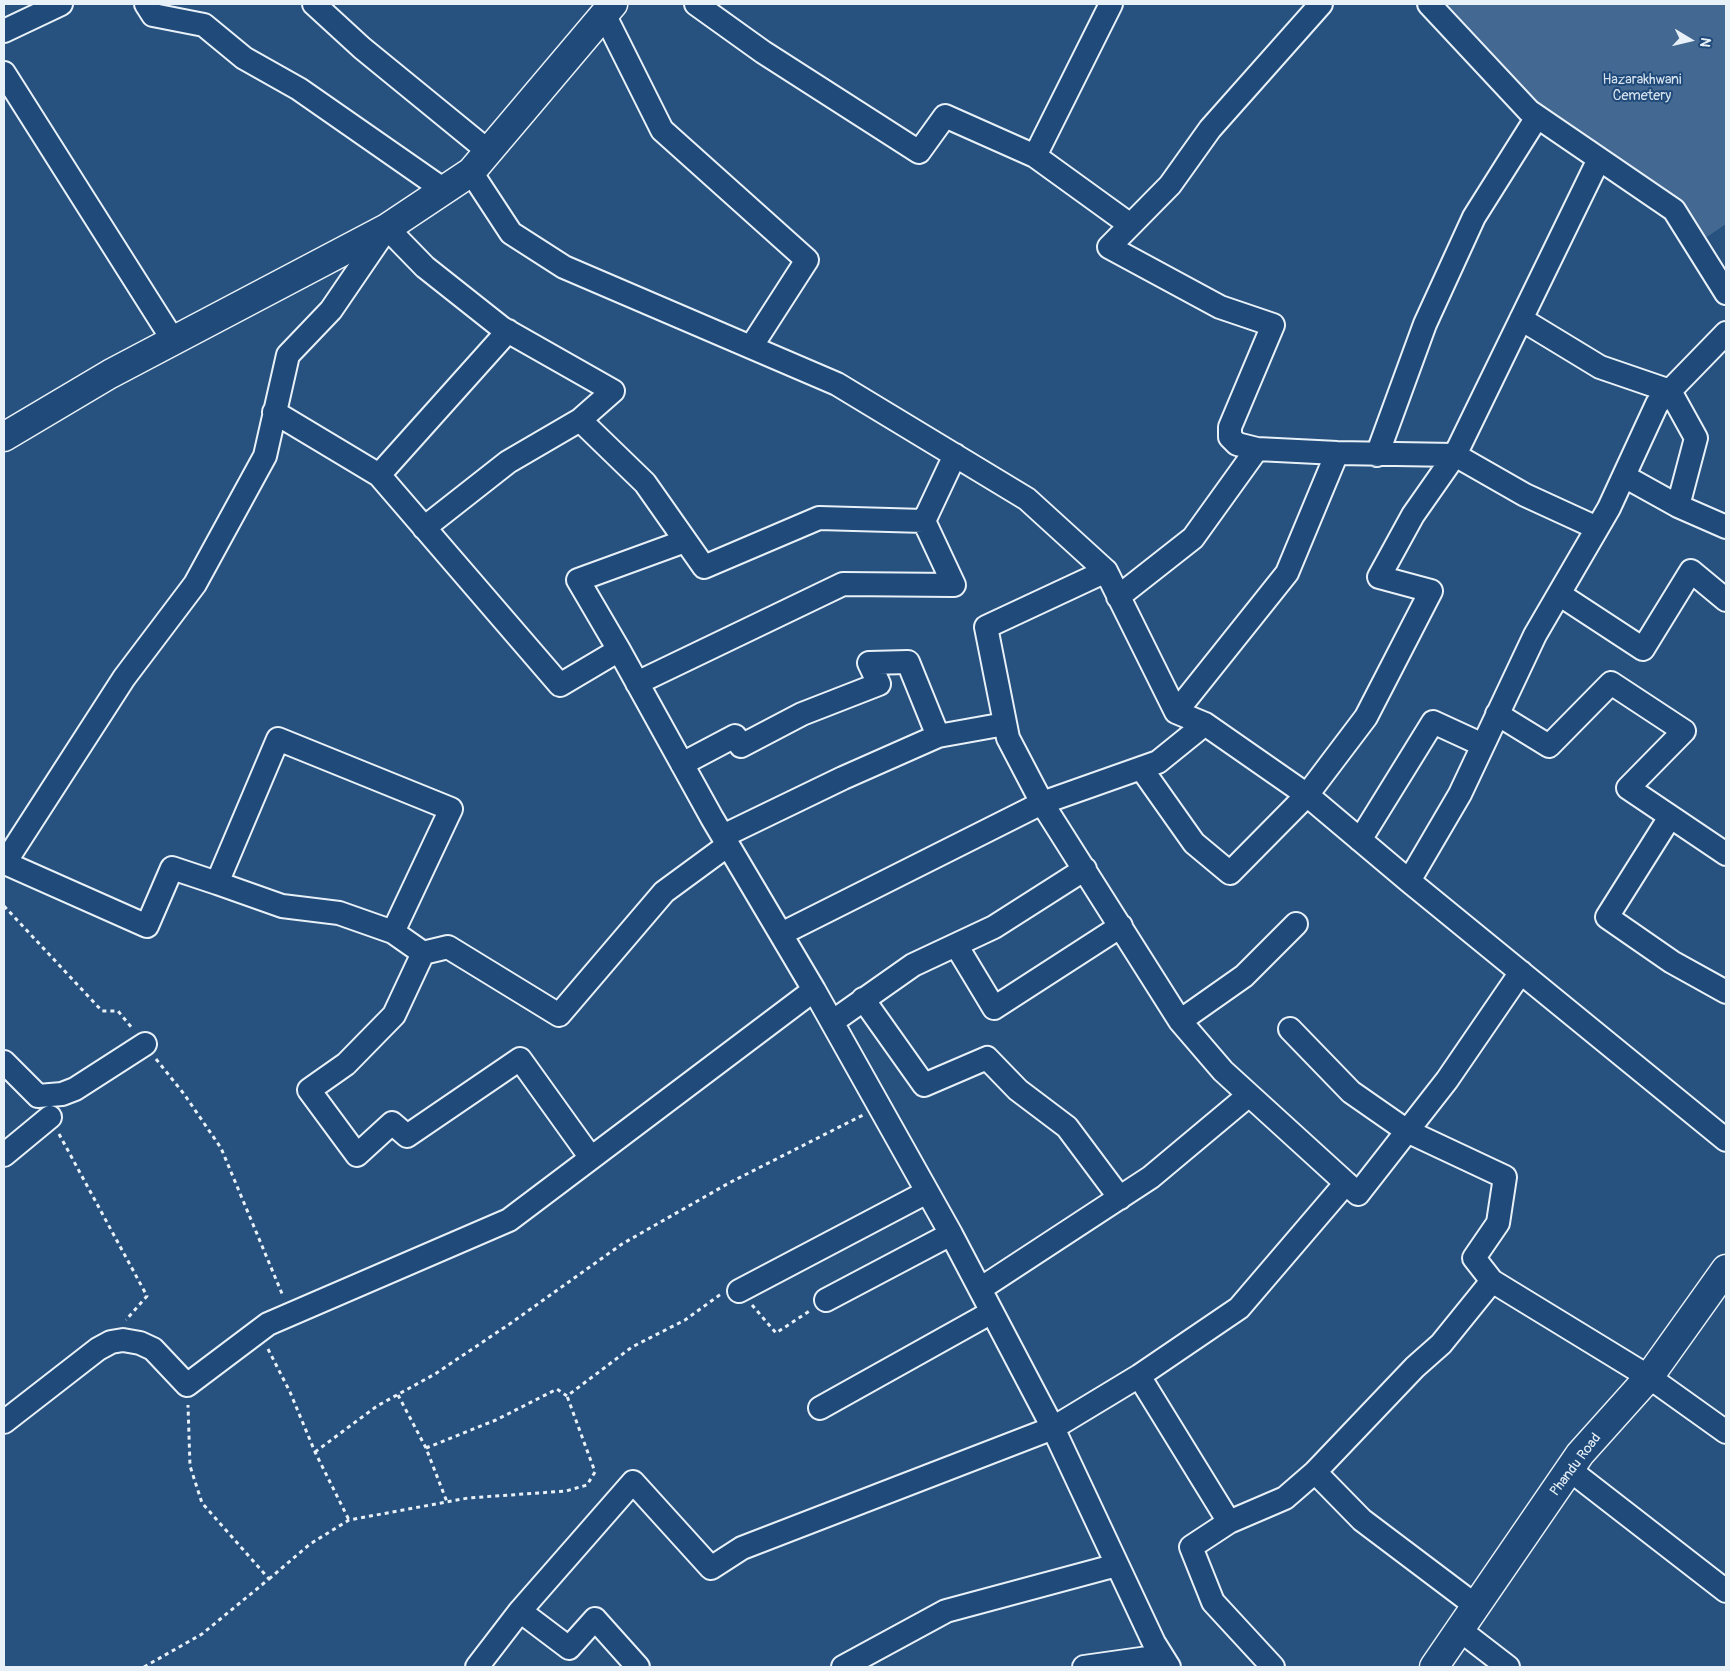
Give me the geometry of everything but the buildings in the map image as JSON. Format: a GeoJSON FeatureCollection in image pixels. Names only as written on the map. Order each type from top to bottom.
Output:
{"type":"FeatureCollection","features":[{"type":"Feature","properties":{"kind":"main road"},"geometry":{"type":"LineString","coordinates":[[4,437],[173,340],[387,228],[470,172],[608,9]]}},
{"type":"Feature","properties":{"kind":"main road","name":"Phandu Road"},"geometry":{"type":"LineString","coordinates":[[1434,1667],[1580,1454],[1649,1377],[1726,1269]]}},
{"type":"Feature","properties":{"kind":"street"},"geometry":{"type":"LineString","coordinates":[[4,31],[61,4]]}},
{"type":"Feature","properties":{"kind":"street"},"geometry":{"type":"LineString","coordinates":[[146,4],[153,15],[204,24],[244,58],[299,89],[444,190]]}},
{"type":"Feature","properties":{"kind":"street"},"geometry":{"type":"LineString","coordinates":[[314,4],[383,66],[488,151]]}},
{"type":"Feature","properties":{"kind":"street"},"geometry":{"type":"LineString","coordinates":[[696,4],[763,52],[919,152],[945,116],[1035,156],[1129,224]]}},
{"type":"Feature","properties":{"kind":"street"},"geometry":{"type":"LineString","coordinates":[[1035,156],[1111,4]]}},
{"type":"Feature","properties":{"kind":"street"},"geometry":{"type":"LineString","coordinates":[[1321,4],[1210,129],[1170,185],[1129,224],[1109,247],[1220,306],[1273,325],[1230,427],[1230,437],[1237,444],[1257,449],[1377,455],[1455,456],[1525,495],[1597,528]]}},
{"type":"Feature","properties":{"kind":"street"},"geometry":{"type":"LineString","coordinates":[[1429,4],[1529,111],[1674,210],[1726,294]]}},
{"type":"Feature","properties":{"kind":"street"},"geometry":{"type":"LineString","coordinates":[[608,9],[662,130],[807,260],[751,347]]}},
{"type":"Feature","properties":{"kind":"street"},"geometry":{"type":"LineString","coordinates":[[4,73],[173,340]]}},
{"type":"Feature","properties":{"kind":"street"},"geometry":{"type":"LineString","coordinates":[[1377,455],[1425,324],[1474,217],[1537,117]]}},
{"type":"Feature","properties":{"kind":"street"},"geometry":{"type":"LineString","coordinates":[[1141,768],[1194,843],[1230,873],[1308,795],[1366,717],[1431,591],[1379,577],[1413,515],[1455,456],[1599,159]]}},
{"type":"Feature","properties":{"kind":"street"},"geometry":{"type":"LineString","coordinates":[[470,172],[511,233],[564,267],[837,384],[1027,499],[1106,570],[1176,712],[1205,724],[1308,795],[1360,840],[1726,1140]]}},
{"type":"Feature","properties":{"kind":"street"},"geometry":{"type":"LineString","coordinates":[[424,528],[508,462],[580,420],[613,391],[508,331],[425,267],[387,228],[331,310],[288,355],[265,456],[195,584],[124,678],[4,863],[147,926],[172,868],[282,906],[339,913],[393,932],[423,953],[448,947],[559,1016],[664,892],[726,841],[843,778],[938,736],[1005,724]]}},
{"type":"Feature","properties":{"kind":"street"},"geometry":{"type":"LineString","coordinates":[[1521,319],[1600,367],[1670,391],[1696,438],[1678,506]]}},
{"type":"Feature","properties":{"kind":"street"},"geometry":{"type":"LineString","coordinates":[[379,475],[508,331]]}},
{"type":"Feature","properties":{"kind":"street"},"geometry":{"type":"LineString","coordinates":[[1410,881],[1460,794],[1535,635],[1597,528],[1624,476],[1657,404],[1726,333]]}},
{"type":"Feature","properties":{"kind":"street"},"geometry":{"type":"LineString","coordinates":[[274,412],[379,475],[560,686],[619,650]]}},
{"type":"Feature","properties":{"kind":"street"},"geometry":{"type":"LineString","coordinates":[[580,420],[645,483],[704,567],[819,518],[924,520]]}},
{"type":"Feature","properties":{"kind":"street"},"geometry":{"type":"LineString","coordinates":[[1118,597],[1193,538],[1257,449]]}},
{"type":"Feature","properties":{"kind":"street"},"geometry":{"type":"LineString","coordinates":[[1176,712],[1287,573],[1337,453]]}},
{"type":"Feature","properties":{"kind":"street"},"geometry":{"type":"LineString","coordinates":[[924,520],[956,456]]}},
{"type":"Feature","properties":{"kind":"street"},"geometry":{"type":"LineString","coordinates":[[1624,476],[1678,506],[1726,527]]}},
{"type":"Feature","properties":{"kind":"street"},"geometry":{"type":"LineString","coordinates":[[637,683],[843,584],[954,585],[924,520]]}},
{"type":"Feature","properties":{"kind":"street"},"geometry":{"type":"LineString","coordinates":[[685,541],[578,580],[726,841],[814,990],[951,1234],[1053,1428],[1117,1565],[1166,1662],[1084,1667]]}},
{"type":"Feature","properties":{"kind":"street"},"geometry":{"type":"LineString","coordinates":[[1106,570],[986,627],[1008,738],[1042,803],[1180,1021],[1223,1071],[1358,1194],[1447,1080],[1521,972]]}},
{"type":"Feature","properties":{"kind":"street"},"geometry":{"type":"LineString","coordinates":[[1559,594],[1643,649],[1691,571],[1726,600]]}},
{"type":"Feature","properties":{"kind":"street"},"geometry":{"type":"LineString","coordinates":[[682,764],[735,736],[741,746],[802,714],[879,684],[868,663],[908,662],[938,736]]}},
{"type":"Feature","properties":{"kind":"street"},"geometry":{"type":"LineString","coordinates":[[1498,714],[1549,746],[1612,683],[1684,731],[1628,788],[1726,854]]}},
{"type":"Feature","properties":{"kind":"street"},"geometry":{"type":"LineString","coordinates":[[1360,840],[1432,722],[1482,746]]}},
{"type":"Feature","properties":{"kind":"street"},"geometry":{"type":"LineString","coordinates":[[781,934],[1042,803],[1158,762],[1205,724]]}},
{"type":"Feature","properties":{"kind":"street"},"geometry":{"type":"LineString","coordinates":[[217,884],[278,739],[451,809],[393,932]]}},
{"type":"Feature","properties":{"kind":"street"},"geometry":{"type":"LineString","coordinates":[[1670,817],[1607,917],[1672,962],[1726,992]]}},
{"type":"Feature","properties":{"kind":"street"},"geometry":{"type":"LineString","coordinates":[[832,1022],[913,964],[994,927],[1085,870]]}},
{"type":"Feature","properties":{"kind":"street"},"geometry":{"type":"LineString","coordinates":[[1180,1021],[1244,976],[1296,924]]}},
{"type":"Feature","properties":{"kind":"street"},"geometry":{"type":"LineString","coordinates":[[956,945],[994,1008],[1121,926]]}},
{"type":"Feature","properties":{"kind":"street"},"geometry":{"type":"LineString","coordinates":[[423,953],[394,1015],[346,1064],[309,1090],[357,1155],[392,1123],[406,1136],[520,1059],[591,1158]]}},
{"type":"Feature","properties":{"kind":"street"},"geometry":{"type":"LineString","coordinates":[[4,1422],[104,1346],[123,1340],[140,1343],[154,1349],[186,1385],[268,1324],[509,1220],[814,990]]}},
{"type":"Feature","properties":{"kind":"street"},"geometry":{"type":"LineString","coordinates":[[863,999],[924,1084],[987,1058],[1018,1090],[1067,1127],[1120,1198]]}},
{"type":"Feature","properties":{"kind":"street"},"geometry":{"type":"LineString","coordinates":[[1290,1029],[1351,1092],[1407,1131],[1505,1177],[1498,1223],[1474,1258],[1492,1281],[1649,1377],[1726,1432]]}},
{"type":"Feature","properties":{"kind":"street"},"geometry":{"type":"LineString","coordinates":[[4,1062],[38,1096],[62,1094],[74,1089],[144,1044]]}},
{"type":"Feature","properties":{"kind":"street"},"geometry":{"type":"LineString","coordinates":[[980,1289],[1151,1177],[1249,1095]]}},
{"type":"Feature","properties":{"kind":"street"},"geometry":{"type":"LineString","coordinates":[[4,1155],[50,1117]]}},
{"type":"Feature","properties":{"kind":"street"},"geometry":{"type":"LineString","coordinates":[[477,1667],[520,1611],[633,1482],[711,1568],[742,1548],[1053,1428],[1139,1376],[1239,1308],[1346,1183]]}},
{"type":"Feature","properties":{"kind":"street"},"geometry":{"type":"LineString","coordinates":[[739,1291],[927,1192]]}},
{"type":"Feature","properties":{"kind":"street"},"geometry":{"type":"LineString","coordinates":[[826,1300],[951,1234]]}},
{"type":"Feature","properties":{"kind":"street"},"geometry":{"type":"LineString","coordinates":[[1273,1667],[1213,1602],[1191,1547],[1229,1522],[1285,1498],[1315,1472],[1415,1368],[1441,1344],[1492,1281]]}},
{"type":"Feature","properties":{"kind":"street"},"geometry":{"type":"LineString","coordinates":[[820,1408],[992,1312]]}},
{"type":"Feature","properties":{"kind":"street"},"geometry":{"type":"LineString","coordinates":[[1139,1376],[1229,1522]]}},
{"type":"Feature","properties":{"kind":"street"},"geometry":{"type":"LineString","coordinates":[[1570,1470],[1726,1592]]}},
{"type":"Feature","properties":{"kind":"street"},"geometry":{"type":"LineString","coordinates":[[1315,1472],[1362,1520],[1476,1606]]}},
{"type":"Feature","properties":{"kind":"street"},"geometry":{"type":"LineString","coordinates":[[842,1667],[946,1611],[1117,1565]]}},
{"type":"Feature","properties":{"kind":"street"},"geometry":{"type":"LineString","coordinates":[[520,1611],[569,1648],[595,1619],[638,1667]]}},
{"type":"Feature","properties":{"kind":"street"},"geometry":{"type":"LineString","coordinates":[[1460,1630],[1508,1667]]}},
{"type":"Feature","properties":{"kind":"path"},"geometry":{"type":"LineString","coordinates":[[4,906],[102,1011],[118,1011],[184,1094],[220,1148],[290,1314]]}},
{"type":"Feature","properties":{"kind":"path"},"geometry":{"type":"LineString","coordinates":[[315,1452],[377,1406],[436,1374],[622,1244],[729,1183],[879,1107]]}},
{"type":"Feature","properties":{"kind":"path"},"geometry":{"type":"LineString","coordinates":[[50,1117],[147,1296],[104,1346]]}},
{"type":"Feature","properties":{"kind":"path"},"geometry":{"type":"LineString","coordinates":[[567,1396],[632,1346],[685,1320],[733,1284],[776,1333],[826,1300]]}},
{"type":"Feature","properties":{"kind":"path"},"geometry":{"type":"LineString","coordinates":[[258,1331],[290,1392],[315,1452],[349,1520]]}},
{"type":"Feature","properties":{"kind":"path"},"geometry":{"type":"LineString","coordinates":[[186,1385],[190,1466],[202,1503],[269,1579]]}},
{"type":"Feature","properties":{"kind":"path"},"geometry":{"type":"LineString","coordinates":[[144,1667],[202,1634],[310,1544],[349,1520],[468,1498],[566,1491],[587,1485],[595,1472],[567,1396],[557,1389],[496,1420],[426,1448]]}},
{"type":"Feature","properties":{"kind":"path"},"geometry":{"type":"LineString","coordinates":[[398,1395],[426,1448],[448,1502]]}},
{"type":"Feature","properties":{"kind":"green space","name":"Hazarakhwani Cemetery"},"geometry":{"type":"Polygon","coordinates":[[[1429,4],[1726,4],[1726,224],[1695,245],[1674,210],[1529,111],[1429,4]]]}}]}
